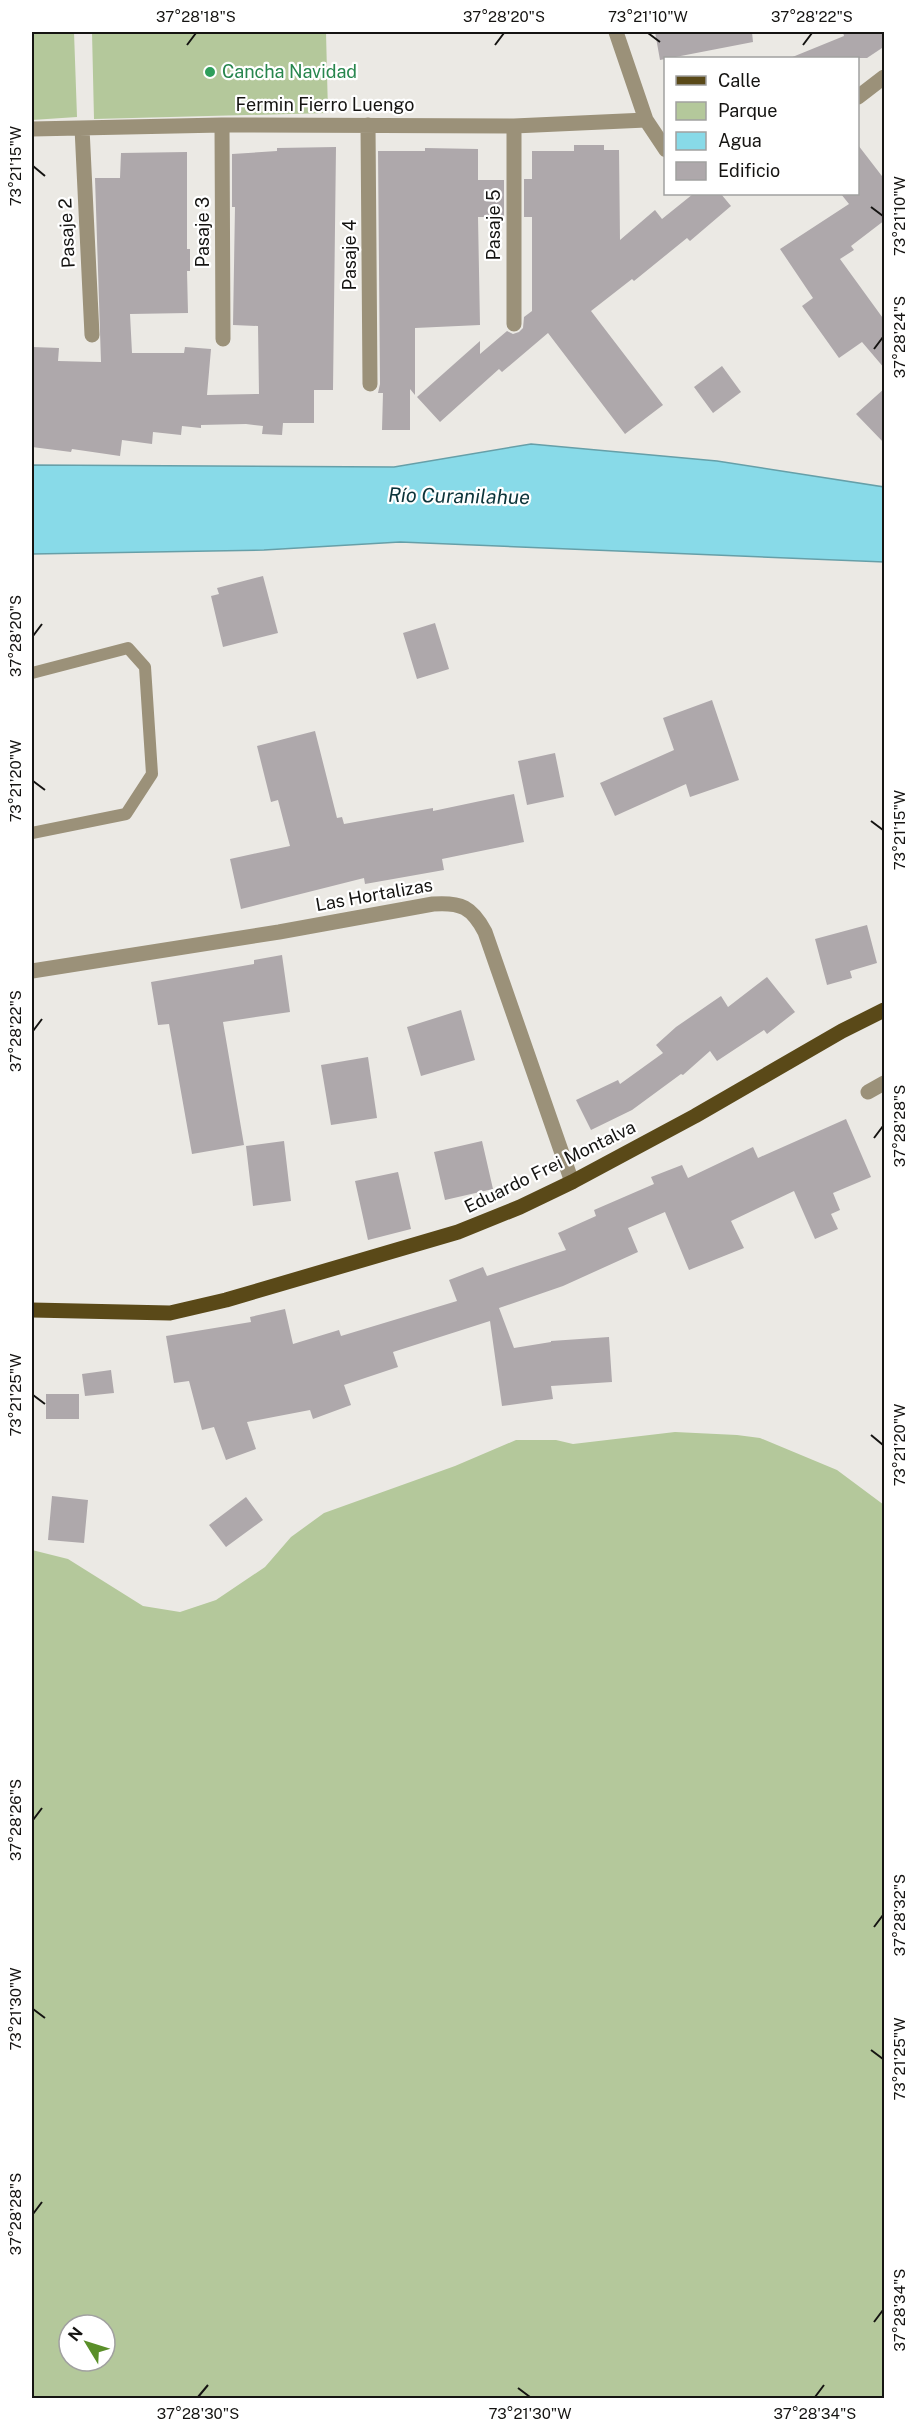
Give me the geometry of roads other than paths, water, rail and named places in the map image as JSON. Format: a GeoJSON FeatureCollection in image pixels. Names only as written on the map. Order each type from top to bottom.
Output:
{"type":"FeatureCollection","features":[{"type":"Feature","properties":{"kind":"main road","name":"Eduardo Frei Montalva"},"geometry":{"type":"LineString","coordinates":[[32,1310],[170,1313],[226,1300],[458,1232],[520,1208],[572,1182],[695,1116],[842,1031],[885,1010]]}},
{"type":"Feature","properties":{"kind":"street"},"geometry":{"type":"LineString","coordinates":[[616,32],[646,120],[664,147]]}},
{"type":"Feature","properties":{"kind":"street"},"geometry":{"type":"LineString","coordinates":[[623,47],[630,32]]}},
{"type":"Feature","properties":{"kind":"street"},"geometry":{"type":"LineString","coordinates":[[859,96],[885,77]]}},
{"type":"Feature","properties":{"kind":"street","name":"Fermin Fierro Luengo"},"geometry":{"type":"LineString","coordinates":[[32,129],[222,124],[514,126],[646,120]]}},
{"type":"Feature","properties":{"kind":"street","name":"Pasaje 3"},"geometry":{"type":"LineString","coordinates":[[222,124],[223,339]]}},
{"type":"Feature","properties":{"kind":"street","name":"Pasaje 4"},"geometry":{"type":"LineString","coordinates":[[369,125],[370,384]]}},
{"type":"Feature","properties":{"kind":"street","name":"Pasaje 5"},"geometry":{"type":"LineString","coordinates":[[514,126],[514,324]]}},
{"type":"Feature","properties":{"kind":"street","name":"Pasaje 2"},"geometry":{"type":"LineString","coordinates":[[82,128],[92,335]]}},
{"type":"Feature","properties":{"kind":"street","name":"Las Hortalizas"},"geometry":{"type":"LineString","coordinates":[[32,971],[279,932],[433,904],[459,905],[470,910],[485,932],[572,1182]]}},
{"type":"Feature","properties":{"kind":"street"},"geometry":{"type":"LineString","coordinates":[[868,1092],[885,1083]]}},
{"type":"Feature","properties":{"kind":"lane"},"geometry":{"type":"LineString","coordinates":[[32,673],[128,648],[145,667],[152,774],[126,814],[32,833]]}},
{"type":"Feature","properties":{"kind":"water","name":"Río Curanilahue"},"geometry":{"type":"Polygon","coordinates":[[[531,444],[717,461],[884,487],[884,562],[400,542],[264,550],[32,554],[32,465],[394,467],[531,444]]]}},
{"type":"Feature","properties":{"kind":"place","name":"Cancha Navidad"},"geometry":{"type":"Point","coordinates":[210,72]}}]}
